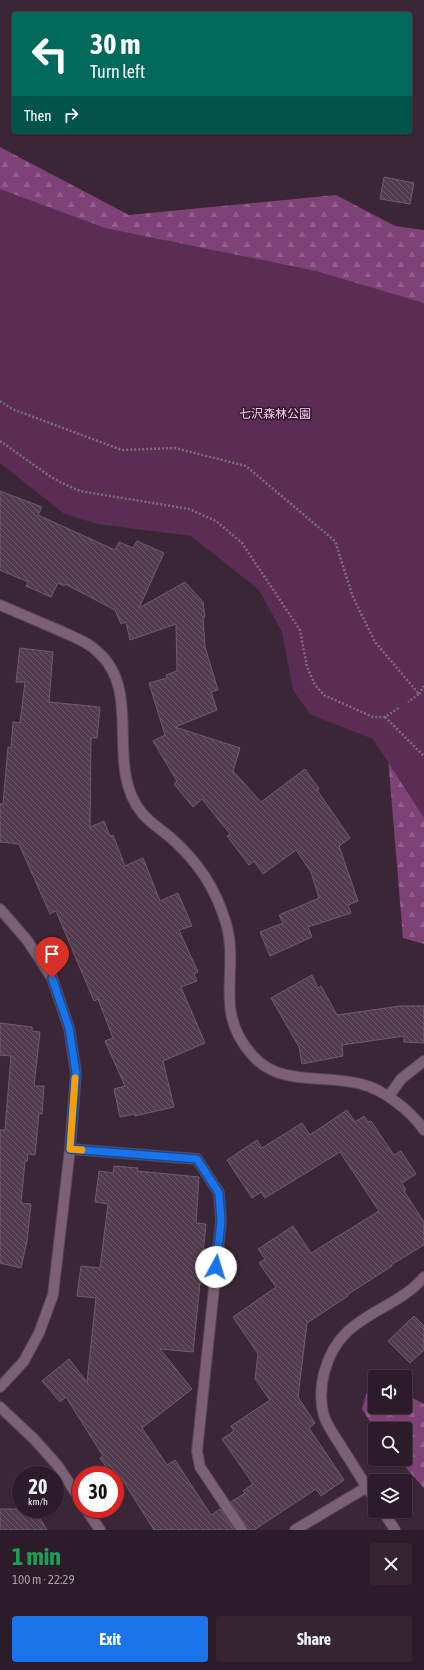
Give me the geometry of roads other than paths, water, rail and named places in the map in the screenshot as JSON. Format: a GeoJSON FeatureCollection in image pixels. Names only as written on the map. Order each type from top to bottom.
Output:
{"type":"FeatureCollection","features":[{"type":"Feature","properties":{"kind":"street"},"geometry":{"type":"LineString","coordinates":[[0,605],[85,642],[99,652],[110,665],[118,684],[120,695],[124,770],[129,792],[142,814],[189,854],[207,879],[218,900],[226,925],[230,954],[230,1015],[238,1035],[254,1057],[269,1069],[288,1076],[362,1084],[389,1096],[418,1121],[424,1130]]}},
{"type":"Feature","properties":{"kind":"street"},"geometry":{"type":"LineString","coordinates":[[0,909],[27,940],[52,978],[69,1028],[76,1073],[70,1149],[53,1295],[39,1333],[24,1361],[0,1387]]}},
{"type":"Feature","properties":{"kind":"street"},"geometry":{"type":"LineString","coordinates":[[389,1096],[401,1079],[424,1061]]}},
{"type":"Feature","properties":{"kind":"street"},"geometry":{"type":"LineString","coordinates":[[70,1149],[197,1159],[219,1193],[221,1221],[197,1451],[200,1466],[242,1530]]}},
{"type":"Feature","properties":{"kind":"street"},"geometry":{"type":"LineString","coordinates":[[295,1530],[367,1487],[324,1417],[322,1392],[324,1373],[329,1359],[337,1344],[347,1332],[405,1295],[424,1277]]}},
{"type":"Feature","properties":{"kind":"street"},"geometry":{"type":"LineString","coordinates":[[0,1408],[34,1439],[58,1466],[72,1487]]}},
{"type":"Feature","properties":{"kind":"street"},"geometry":{"type":"LineString","coordinates":[[92,1518],[100,1530]]}},
{"type":"Feature","properties":{"kind":"street"},"geometry":{"type":"LineString","coordinates":[[387,1518],[395,1530]]}},
{"type":"Feature","properties":{"kind":"park label","name":"七沢森林公園"},"geometry":{"type":"Point","coordinates":[275,414]}}]}
